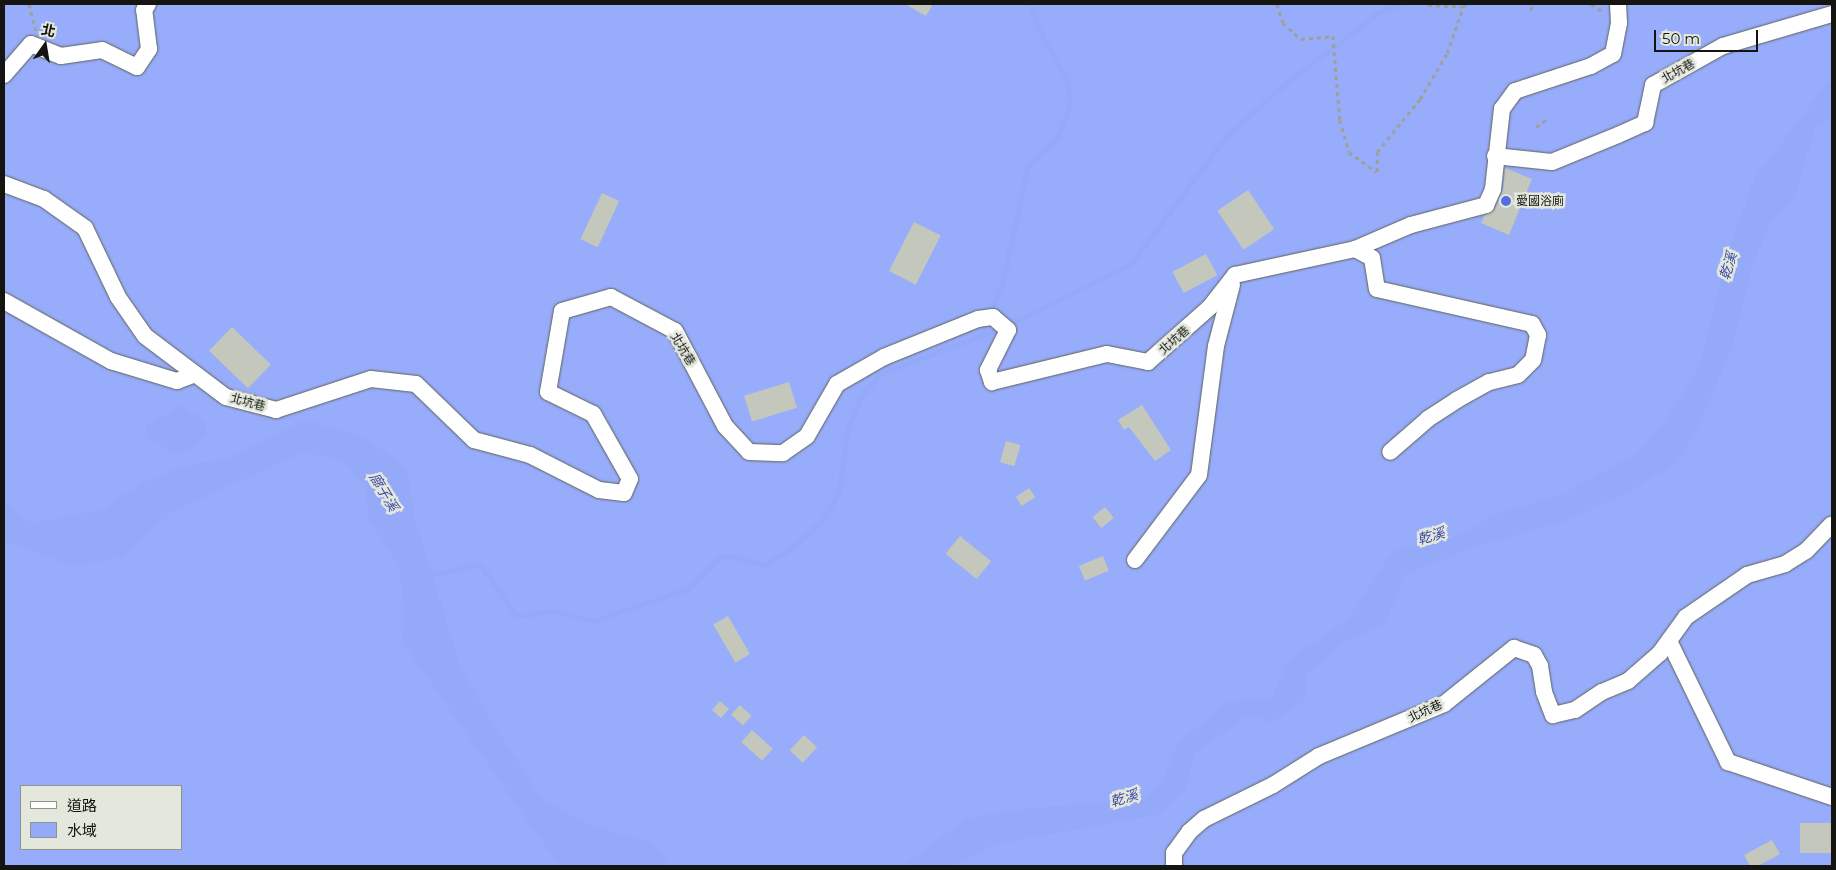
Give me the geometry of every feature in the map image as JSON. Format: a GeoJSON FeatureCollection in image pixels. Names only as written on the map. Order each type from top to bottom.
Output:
{"type":"FeatureCollection","features":[{"type":"Feature","properties":{"kind":"street"},"geometry":{"type":"LineString","coordinates":[[4,75],[31,44],[61,56],[102,50],[137,67],[149,49],[144,10],[148,4]]}},
{"type":"Feature","properties":{"kind":"street"},"geometry":{"type":"LineString","coordinates":[[1134,560],[1199,475],[1216,346],[1235,275],[1355,249],[1411,225],[1486,205],[1492,189],[1502,109],[1515,90],[1591,66],[1613,54],[1619,23],[1618,4]]}},
{"type":"Feature","properties":{"kind":"street","name":"北坑巷"},"geometry":{"type":"LineString","coordinates":[[1495,156],[1552,162],[1618,135],[1645,123],[1653,85],[1723,46],[1832,14]]}},
{"type":"Feature","properties":{"kind":"street","name":"北坑巷"},"geometry":{"type":"LineString","coordinates":[[4,184],[44,199],[85,228],[118,296],[145,336],[226,397],[276,410],[371,379],[416,384],[474,440],[530,455],[599,490],[624,493],[630,478],[593,414],[548,392],[562,311],[610,297],[675,330],[725,426],[749,452],[783,453],[808,436],[837,384],[884,357],[978,319],[993,317],[1002,325],[988,370],[992,382],[1107,354],[1148,362],[1210,307],[1235,275]]}},
{"type":"Feature","properties":{"kind":"street"},"geometry":{"type":"LineString","coordinates":[[1355,249],[1372,258],[1377,289],[1532,324],[1538,335],[1533,360],[1518,375],[1489,382],[1457,400],[1428,419],[1390,452]]}},
{"type":"Feature","properties":{"kind":"street"},"geometry":{"type":"LineString","coordinates":[[4,301],[110,361],[177,381],[195,374]]}},
{"type":"Feature","properties":{"kind":"street","name":"北坑巷"},"geometry":{"type":"LineString","coordinates":[[1174,866],[1174,853],[1189,832],[1204,819],[1273,785],[1319,756],[1444,704],[1514,648],[1534,655],[1540,666],[1544,692],[1553,715],[1575,710],[1602,692],[1628,681],[1660,653],[1686,617],[1747,575],[1785,564],[1806,552],[1832,524]]}},
{"type":"Feature","properties":{"kind":"street"},"geometry":{"type":"LineString","coordinates":[[1669,641],[1728,762],[1832,797]]}},
{"type":"Feature","properties":{"kind":"path"},"geometry":{"type":"LineString","coordinates":[[29,4],[40,48]]}},
{"type":"Feature","properties":{"kind":"path"},"geometry":{"type":"LineString","coordinates":[[1277,4],[1283,23],[1300,39],[1333,36],[1340,120],[1349,152],[1376,172],[1377,152],[1420,99],[1446,53],[1464,5],[1428,5]]}},
{"type":"Feature","properties":{"kind":"path"},"geometry":{"type":"LineString","coordinates":[[1531,4],[1531,11]]}},
{"type":"Feature","properties":{"kind":"path"},"geometry":{"type":"LineString","coordinates":[[1536,127],[1547,119]]}},
{"type":"Feature","properties":{"kind":"shaded area"},"geometry":{"type":"Polygon","coordinates":[[[4,4],[1832,4],[1832,866],[4,866],[4,4]]]}},
{"type":"Feature","properties":{"kind":"water","name":"乾溪"},"geometry":{"type":"Polygon","coordinates":[[[1832,77],[1832,119],[1815,127],[1795,197],[1771,223],[1751,268],[1734,343],[1697,429],[1676,464],[1626,493],[1566,521],[1486,543],[1405,574],[1385,624],[1348,640],[1307,673],[1304,701],[1271,722],[1249,715],[1195,753],[1185,789],[1161,814],[992,845],[953,866],[904,866],[968,818],[1031,808],[1144,800],[1163,779],[1178,743],[1228,702],[1271,699],[1288,661],[1348,619],[1393,550],[1452,538],[1499,513],[1563,494],[1638,453],[1670,414],[1699,367],[1725,261],[1755,177],[1832,77]]]}},
{"type":"Feature","properties":{"kind":"water"},"geometry":{"type":"Polygon","coordinates":[[[181,405],[206,422],[206,434],[194,448],[175,453],[145,437],[147,426],[181,405]]]}},
{"type":"Feature","properties":{"kind":"water","name":"廍子溪"},"geometry":{"type":"Polygon","coordinates":[[[306,420],[366,438],[407,469],[416,523],[459,662],[488,716],[542,799],[588,824],[653,843],[669,866],[559,866],[403,643],[404,603],[399,567],[369,520],[366,488],[346,462],[304,452],[172,512],[123,557],[73,566],[4,541],[4,503],[31,523],[101,510],[143,483],[184,466],[226,459],[306,420]]]}},
{"type":"Feature","properties":{"kind":"building"},"geometry":{"type":"Polygon","coordinates":[[[905,4],[933,4],[926,16],[905,4]]]}},
{"type":"Feature","properties":{"kind":"building","name":"愛國浴廁"},"geometry":{"type":"Polygon","coordinates":[[[1505,168],[1532,179],[1509,235],[1481,223],[1484,216],[1495,209],[1503,190],[1505,168]]]}},
{"type":"Feature","properties":{"kind":"building"},"geometry":{"type":"Polygon","coordinates":[[[1248,190],[1274,229],[1244,250],[1217,211],[1248,190]]]}},
{"type":"Feature","properties":{"kind":"building"},"geometry":{"type":"Polygon","coordinates":[[[602,193],[619,201],[598,247],[580,239],[602,193]]]}},
{"type":"Feature","properties":{"kind":"building"},"geometry":{"type":"Polygon","coordinates":[[[914,222],[941,236],[916,285],[889,271],[914,222]]]}},
{"type":"Feature","properties":{"kind":"building"},"geometry":{"type":"Polygon","coordinates":[[[1206,254],[1217,275],[1184,293],[1172,272],[1206,254]]]}},
{"type":"Feature","properties":{"kind":"building"},"geometry":{"type":"Polygon","coordinates":[[[232,327],[271,365],[248,388],[209,351],[232,327]]]}},
{"type":"Feature","properties":{"kind":"building"},"geometry":{"type":"Polygon","coordinates":[[[789,382],[797,408],[752,422],[744,396],[789,382]]]}},
{"type":"Feature","properties":{"kind":"building"},"geometry":{"type":"Polygon","coordinates":[[[1142,405],[1171,450],[1155,461],[1129,427],[1124,430],[1118,420],[1142,405]]]}},
{"type":"Feature","properties":{"kind":"building"},"geometry":{"type":"Polygon","coordinates":[[[1006,441],[1020,445],[1014,466],[1000,462],[1006,441]]]}},
{"type":"Feature","properties":{"kind":"building"},"geometry":{"type":"Polygon","coordinates":[[[1029,488],[1035,497],[1022,506],[1016,497],[1029,488]]]}},
{"type":"Feature","properties":{"kind":"building"},"geometry":{"type":"Polygon","coordinates":[[[1105,507],[1114,518],[1101,528],[1093,517],[1105,507]]]}},
{"type":"Feature","properties":{"kind":"building"},"geometry":{"type":"Polygon","coordinates":[[[960,536],[991,561],[977,579],[946,554],[960,536]]]}},
{"type":"Feature","properties":{"kind":"building"},"geometry":{"type":"Polygon","coordinates":[[[1103,556],[1109,571],[1085,581],[1079,566],[1103,556]]]}},
{"type":"Feature","properties":{"kind":"building"},"geometry":{"type":"Polygon","coordinates":[[[728,616],[750,654],[735,663],[713,624],[728,616]]]}},
{"type":"Feature","properties":{"kind":"building"},"geometry":{"type":"Polygon","coordinates":[[[720,701],[729,709],[721,718],[712,710],[720,701]]]}},
{"type":"Feature","properties":{"kind":"building"},"geometry":{"type":"Polygon","coordinates":[[[740,705],[752,716],[743,725],[731,715],[740,705]]]}},
{"type":"Feature","properties":{"kind":"building"},"geometry":{"type":"Polygon","coordinates":[[[752,730],[773,749],[762,761],[741,742],[752,730]]]}},
{"type":"Feature","properties":{"kind":"building"},"geometry":{"type":"Polygon","coordinates":[[[804,735],[817,747],[803,763],[790,750],[804,735]]]}},
{"type":"Feature","properties":{"kind":"building"},"geometry":{"type":"Polygon","coordinates":[[[1800,823],[1832,823],[1832,853],[1800,853],[1800,823]]]}},
{"type":"Feature","properties":{"kind":"building"},"geometry":{"type":"Polygon","coordinates":[[[1772,840],[1780,854],[1758,866],[1750,866],[1744,855],[1772,840]]]}},
{"type":"Feature","properties":{"kind":"waterway"},"geometry":{"type":"LineString","coordinates":[[990,313],[1002,285],[1028,166],[1057,138],[1070,106],[1068,82],[1037,27],[1031,4]]}},
{"type":"Feature","properties":{"kind":"waterway"},"geometry":{"type":"LineString","coordinates":[[1008,325],[1131,264],[1226,137],[1279,89],[1378,13],[1400,4]]}},
{"type":"Feature","properties":{"kind":"waterway"},"geometry":{"type":"LineString","coordinates":[[979,339],[986,323]]}},
{"type":"Feature","properties":{"kind":"waterway"},"geometry":{"type":"LineString","coordinates":[[428,576],[480,564],[517,616],[554,611],[594,621],[688,589],[720,557],[735,557],[765,565],[794,547],[822,521],[839,492],[847,432],[860,398],[879,375],[1001,328]]}},
{"type":"Feature","properties":{"kind":"place","name":"愛國浴廁"},"geometry":{"type":"Point","coordinates":[1506,201]}}]}
